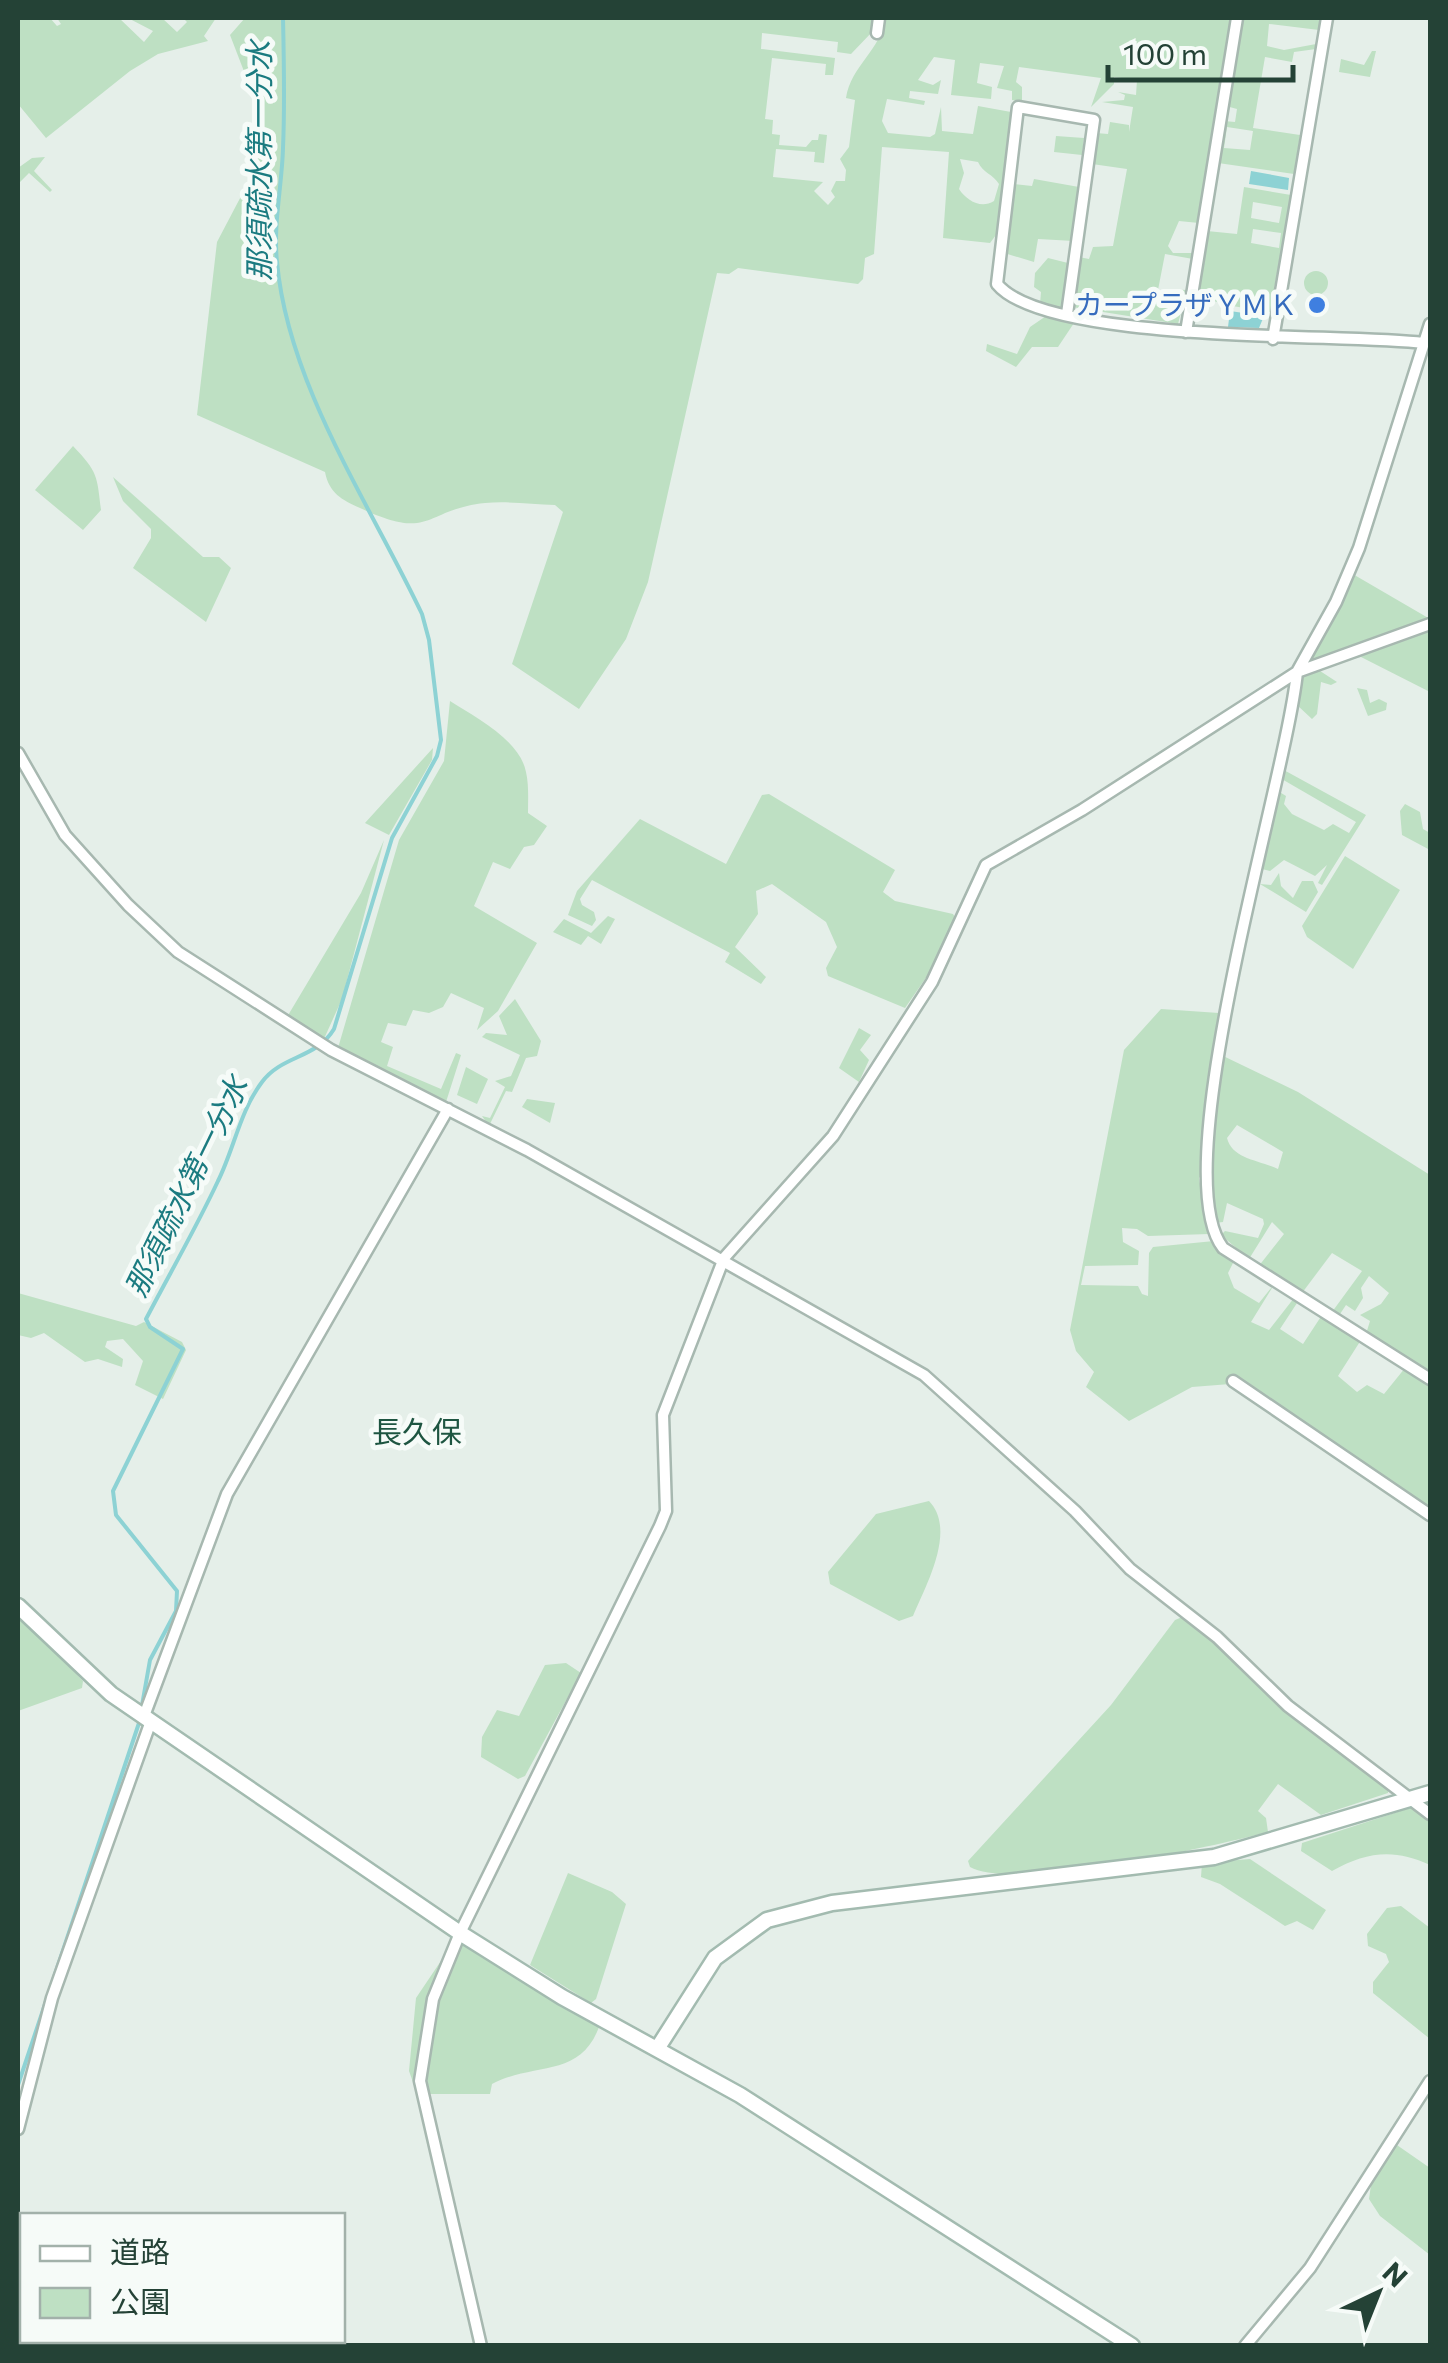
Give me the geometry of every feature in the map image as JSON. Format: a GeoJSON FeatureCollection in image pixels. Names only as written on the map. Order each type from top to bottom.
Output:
{"type":"FeatureCollection","features":[{"type":"Feature","properties":{"kind":"street"},"geometry":{"type":"LineString","coordinates":[[877,33],[879,18]]}},
{"type":"Feature","properties":{"kind":"street"},"geometry":{"type":"LineString","coordinates":[[1186,332],[1237,18]]}},
{"type":"Feature","properties":{"kind":"street"},"geometry":{"type":"LineString","coordinates":[[1273,339],[1327,18]]}},
{"type":"Feature","properties":{"kind":"street"},"geometry":{"type":"LineString","coordinates":[[1066,314],[1094,120],[1018,107],[997,284],[1037,308],[1066,314],[1186,332],[1273,339],[1385,338],[1423,344]]}},
{"type":"Feature","properties":{"kind":"street"},"geometry":{"type":"LineString","coordinates":[[1430,324],[1358,548],[1336,602],[1297,672],[1227,1004],[1204,1158],[1205,1195],[1212,1229],[1223,1248],[1430,1378]]}},
{"type":"Feature","properties":{"kind":"street"},"geometry":{"type":"LineString","coordinates":[[481,2346],[420,2082],[433,1998],[460,1933],[666,1511],[663,1415],[724,1258],[832,1136],[940,967],[986,865],[1082,810],[1297,672],[1430,624]]}},
{"type":"Feature","properties":{"kind":"street"},"geometry":{"type":"LineString","coordinates":[[18,753],[65,835],[128,906],[178,952],[331,1050],[724,1258],[924,1376],[1075,1510],[1130,1569],[1218,1637],[1288,1706],[1406,1800],[1430,1814]]}},
{"type":"Feature","properties":{"kind":"street"},"geometry":{"type":"LineString","coordinates":[[18,2129],[52,1998],[228,1494],[448,1109]]}},
{"type":"Feature","properties":{"kind":"street"},"geometry":{"type":"LineString","coordinates":[[1233,1381],[1430,1515]]}},
{"type":"Feature","properties":{"kind":"street"},"geometry":{"type":"LineString","coordinates":[[18,1606],[81,1669],[460,1933],[791,2127],[1132,2346]]}},
{"type":"Feature","properties":{"kind":"street"},"geometry":{"type":"LineString","coordinates":[[656,2049],[714,1958],[767,1920],[832,1903],[1214,1857],[1430,1793]]}},
{"type":"Feature","properties":{"kind":"street"},"geometry":{"type":"LineString","coordinates":[[1245,2346],[1310,2268],[1430,2081]]}},
{"type":"Feature","properties":{"kind":"green space"},"geometry":{"type":"Polygon","coordinates":[[[18,18],[50,18],[57,26],[61,24],[57,18],[119,18],[144,42],[153,31],[128,18],[162,18],[177,32],[187,22],[183,18],[216,18],[204,36],[208,41],[158,54],[130,71],[46,138],[18,104],[18,18]]]}},
{"type":"Feature","properties":{"kind":"green space"},"geometry":{"type":"Polygon","coordinates":[[[245,18],[874,18],[873,31],[851,54],[837,52],[838,42],[762,33],[761,49],[835,58],[833,75],[825,75],[826,64],[772,58],[765,119],[773,120],[772,134],[780,135],[779,145],[806,147],[812,140],[818,140],[819,134],[827,135],[824,163],[814,162],[815,152],[776,149],[773,177],[823,182],[814,191],[828,205],[835,197],[831,191],[836,181],[845,181],[846,170],[840,159],[849,147],[855,100],[846,98],[849,86],[878,40],[885,18],[1321,18],[1319,30],[1269,24],[1267,46],[1284,50],[1316,44],[1316,49],[1294,52],[1292,62],[1265,57],[1253,128],[1300,135],[1294,174],[1218,163],[1224,121],[1235,122],[1237,109],[1226,106],[1199,223],[1179,221],[1168,246],[1173,253],[1193,253],[1193,259],[1165,254],[1157,295],[1163,296],[1167,289],[1187,290],[1178,324],[1072,307],[1079,257],[1089,259],[1093,247],[1113,246],[1127,169],[1092,164],[1096,133],[1108,134],[1110,122],[1129,125],[1129,132],[1133,107],[1102,102],[1124,100],[1125,95],[1118,92],[1136,95],[1137,80],[1114,77],[1114,84],[1091,107],[1101,78],[1019,67],[1016,82],[1022,87],[1022,102],[1012,100],[1012,91],[997,88],[1004,66],[980,63],[977,83],[992,87],[991,99],[951,95],[955,60],[934,57],[918,80],[933,85],[941,80],[938,94],[910,91],[909,98],[925,101],[924,105],[887,99],[882,121],[888,133],[930,137],[935,134],[941,107],[942,131],[973,134],[978,106],[1011,112],[995,272],[996,235],[990,243],[943,238],[949,152],[882,147],[874,254],[865,258],[863,279],[858,284],[738,268],[729,274],[717,273],[648,582],[626,639],[579,709],[512,664],[563,512],[555,505],[485,503],[426,521],[401,523],[342,499],[333,491],[325,472],[197,415],[217,242],[258,164],[257,105],[230,35],[245,18]],[[1227,127],[1224,148],[1250,150],[1253,131],[1227,127]],[[960,159],[964,173],[959,189],[962,193],[979,204],[994,201],[997,181],[978,162],[960,159]]]}},
{"type":"Feature","properties":{"kind":"green space"},"geometry":{"type":"Polygon","coordinates":[[[1372,51],[1376,51],[1370,77],[1339,72],[1341,59],[1364,65],[1372,51]]]}},
{"type":"Feature","properties":{"kind":"green space"},"geometry":{"type":"Polygon","coordinates":[[[1056,136],[1084,138],[1082,155],[1054,152],[1056,136]]]}},
{"type":"Feature","properties":{"kind":"green space"},"geometry":{"type":"Polygon","coordinates":[[[45,157],[34,171],[50,192],[29,173],[18,184],[18,168],[32,158],[45,157]]]}},
{"type":"Feature","properties":{"kind":"green space"},"geometry":{"type":"Polygon","coordinates":[[[1034,179],[1079,187],[1074,241],[1038,239],[1034,262],[1004,253],[1013,184],[1032,186],[1034,179]]]}},
{"type":"Feature","properties":{"kind":"green space"},"geometry":{"type":"Polygon","coordinates":[[[1244,187],[1291,195],[1270,312],[1226,305],[1196,295],[1207,231],[1237,234],[1244,187]],[[1253,202],[1251,218],[1279,223],[1282,207],[1253,202]],[[1253,229],[1251,243],[1279,248],[1281,233],[1253,229]]]}},
{"type":"Feature","properties":{"kind":"green space"},"geometry":{"type":"Polygon","coordinates":[[[1048,258],[1072,264],[1062,309],[1040,304],[1041,292],[1034,287],[1035,273],[1048,258]]]}},
{"type":"Feature","properties":{"kind":"green space"},"geometry":{"type":"Polygon","coordinates":[[[1316,271],[1328,283],[1316,295],[1304,283],[1316,271]]]}},
{"type":"Feature","properties":{"kind":"green space"},"geometry":{"type":"Polygon","coordinates":[[[1049,314],[1076,320],[1058,347],[1032,347],[1016,367],[986,351],[987,344],[1017,354],[1030,327],[1049,314]]]}},
{"type":"Feature","properties":{"kind":"green space"},"geometry":{"type":"Polygon","coordinates":[[[73,446],[92,469],[100,499],[101,510],[83,530],[35,490],[73,446]]]}},
{"type":"Feature","properties":{"kind":"green space"},"geometry":{"type":"Polygon","coordinates":[[[113,477],[203,557],[219,557],[231,568],[206,622],[133,568],[151,538],[151,529],[123,501],[113,477]]]}},
{"type":"Feature","properties":{"kind":"green space"},"geometry":{"type":"Polygon","coordinates":[[[1351,573],[1430,619],[1430,692],[1361,657],[1305,665],[1343,575],[1351,573]]]}},
{"type":"Feature","properties":{"kind":"green space"},"geometry":{"type":"Polygon","coordinates":[[[1317,669],[1337,682],[1321,682],[1317,714],[1312,719],[1297,705],[1302,676],[1317,669]]]}},
{"type":"Feature","properties":{"kind":"green space"},"geometry":{"type":"Polygon","coordinates":[[[1357,688],[1367,690],[1370,703],[1379,699],[1387,703],[1386,710],[1368,716],[1357,688]]]}},
{"type":"Feature","properties":{"kind":"green space"},"geometry":{"type":"Polygon","coordinates":[[[450,701],[495,731],[515,750],[526,772],[528,813],[547,826],[534,845],[524,847],[510,869],[493,862],[474,906],[537,943],[498,1011],[477,1030],[484,1008],[451,993],[443,1007],[429,1013],[413,1010],[406,1026],[388,1023],[381,1042],[393,1047],[387,1066],[441,1089],[456,1053],[461,1055],[446,1102],[338,1048],[399,840],[444,761],[450,701]]]}},
{"type":"Feature","properties":{"kind":"green space"},"geometry":{"type":"Polygon","coordinates":[[[433,748],[432,760],[389,835],[365,823],[433,748]]]}},
{"type":"Feature","properties":{"kind":"green space"},"geometry":{"type":"Polygon","coordinates":[[[1282,769],[1366,815],[1322,885],[1318,883],[1327,865],[1315,876],[1284,860],[1270,871],[1262,869],[1278,791],[1286,796],[1284,804],[1292,814],[1324,830],[1333,824],[1349,833],[1356,822],[1280,778],[1282,769]]]}},
{"type":"Feature","properties":{"kind":"green space"},"geometry":{"type":"Polygon","coordinates":[[[769,794],[895,870],[883,892],[895,901],[953,914],[956,919],[946,949],[905,1008],[828,976],[826,968],[837,947],[826,922],[772,884],[756,891],[758,914],[735,947],[766,977],[761,984],[725,962],[730,953],[592,880],[580,899],[582,905],[594,912],[596,920],[592,926],[568,915],[577,891],[640,819],[726,864],[762,795],[769,794]]]}},
{"type":"Feature","properties":{"kind":"green space"},"geometry":{"type":"Polygon","coordinates":[[[1405,804],[1420,812],[1423,829],[1430,833],[1430,850],[1402,835],[1400,811],[1405,804]]]}},
{"type":"Feature","properties":{"kind":"green space"},"geometry":{"type":"Polygon","coordinates":[[[384,840],[342,999],[323,1041],[287,1017],[361,893],[384,840]]]}},
{"type":"Feature","properties":{"kind":"green space"},"geometry":{"type":"Polygon","coordinates":[[[1345,856],[1400,890],[1353,969],[1307,937],[1302,926],[1345,856]]]}},
{"type":"Feature","properties":{"kind":"green space"},"geometry":{"type":"Polygon","coordinates":[[[1279,873],[1281,886],[1293,898],[1302,881],[1313,881],[1318,892],[1306,912],[1260,884],[1271,885],[1279,873]]]}},
{"type":"Feature","properties":{"kind":"green space"},"geometry":{"type":"Polygon","coordinates":[[[608,916],[615,919],[601,944],[588,936],[581,945],[553,932],[564,919],[591,933],[608,916]]]}},
{"type":"Feature","properties":{"kind":"green space"},"geometry":{"type":"Polygon","coordinates":[[[515,999],[541,1041],[537,1056],[526,1058],[512,1092],[506,1091],[489,1126],[482,1116],[490,1118],[505,1087],[495,1081],[511,1076],[520,1055],[482,1037],[486,1033],[507,1035],[499,1016],[515,999]]]}},
{"type":"Feature","properties":{"kind":"green space"},"geometry":{"type":"Polygon","coordinates":[[[1161,1009],[1219,1013],[1217,1053],[1298,1092],[1430,1175],[1430,1376],[1366,1334],[1370,1321],[1360,1315],[1381,1304],[1389,1293],[1369,1276],[1355,1311],[1346,1305],[1338,1317],[1332,1312],[1362,1271],[1332,1253],[1302,1293],[1258,1267],[1284,1234],[1272,1222],[1249,1259],[1221,1235],[1225,1231],[1258,1238],[1264,1224],[1263,1219],[1227,1203],[1223,1222],[1215,1223],[1208,1167],[1199,1178],[1209,1234],[1148,1236],[1137,1229],[1122,1228],[1123,1242],[1139,1251],[1138,1265],[1085,1266],[1081,1285],[1138,1286],[1148,1296],[1149,1253],[1153,1247],[1214,1241],[1235,1259],[1228,1273],[1234,1288],[1259,1303],[1275,1283],[1251,1322],[1269,1330],[1294,1298],[1299,1300],[1280,1329],[1303,1344],[1322,1315],[1361,1340],[1338,1376],[1357,1392],[1367,1385],[1384,1394],[1405,1368],[1430,1384],[1430,1510],[1243,1383],[1192,1387],[1129,1421],[1086,1387],[1094,1372],[1076,1351],[1070,1330],[1124,1050],[1161,1009]],[[1237,1125],[1227,1138],[1240,1155],[1278,1169],[1283,1152],[1237,1125]]]}},
{"type":"Feature","properties":{"kind":"green space"},"geometry":{"type":"Polygon","coordinates":[[[859,1028],[871,1035],[860,1050],[869,1060],[859,1082],[839,1068],[859,1028]]]}},
{"type":"Feature","properties":{"kind":"green space"},"geometry":{"type":"Polygon","coordinates":[[[466,1067],[488,1079],[477,1104],[457,1095],[466,1067]]]}},
{"type":"Feature","properties":{"kind":"green space"},"geometry":{"type":"Polygon","coordinates":[[[527,1099],[555,1103],[550,1123],[522,1107],[527,1099]]]}},
{"type":"Feature","properties":{"kind":"green space"},"geometry":{"type":"Polygon","coordinates":[[[18,1293],[136,1326],[144,1322],[182,1342],[186,1350],[163,1399],[135,1385],[143,1361],[123,1339],[107,1341],[105,1347],[123,1359],[122,1367],[98,1359],[85,1362],[44,1333],[31,1338],[18,1335],[18,1293]]]}},
{"type":"Feature","properties":{"kind":"green space"},"geometry":{"type":"Polygon","coordinates":[[[929,1501],[937,1513],[940,1542],[913,1616],[899,1621],[830,1584],[828,1572],[876,1514],[929,1501]]]}},
{"type":"Feature","properties":{"kind":"green space"},"geometry":{"type":"Polygon","coordinates":[[[18,1613],[83,1681],[82,1688],[18,1711],[18,1613]]]}},
{"type":"Feature","properties":{"kind":"green space"},"geometry":{"type":"Polygon","coordinates":[[[1192,1613],[1388,1788],[1388,1793],[1321,1815],[1278,1784],[1258,1811],[1266,1818],[1268,1832],[1162,1856],[1069,1871],[993,1873],[970,1867],[968,1861],[1111,1705],[1175,1620],[1192,1613]]]}},
{"type":"Feature","properties":{"kind":"green space"},"geometry":{"type":"Polygon","coordinates":[[[566,1663],[581,1673],[525,1776],[518,1779],[481,1757],[482,1737],[497,1710],[519,1716],[545,1665],[566,1663]]]}},
{"type":"Feature","properties":{"kind":"green space"},"geometry":{"type":"Polygon","coordinates":[[[1419,1805],[1430,1808],[1430,1865],[1404,1856],[1380,1854],[1332,1871],[1301,1851],[1302,1843],[1419,1805]]]}},
{"type":"Feature","properties":{"kind":"green space"},"geometry":{"type":"Polygon","coordinates":[[[1250,1859],[1326,1910],[1313,1930],[1297,1921],[1285,1926],[1220,1884],[1201,1877],[1202,1863],[1250,1859]]]}},
{"type":"Feature","properties":{"kind":"green space"},"geometry":{"type":"Polygon","coordinates":[[[568,1873],[612,1892],[626,1904],[596,1999],[591,2003],[530,1965],[568,1873]]]}},
{"type":"Feature","properties":{"kind":"green space"},"geometry":{"type":"Polygon","coordinates":[[[1401,1906],[1430,1928],[1430,2039],[1373,1993],[1373,1982],[1389,1962],[1386,1954],[1368,1946],[1367,1934],[1387,1908],[1401,1906]]]}},
{"type":"Feature","properties":{"kind":"green space"},"geometry":{"type":"Polygon","coordinates":[[[464,1942],[599,2027],[591,2043],[567,2062],[492,2084],[490,2094],[430,2094],[414,2085],[409,2071],[416,1998],[453,1943],[464,1942]]]}},
{"type":"Feature","properties":{"kind":"green space"},"geometry":{"type":"Polygon","coordinates":[[[1394,2143],[1430,2168],[1430,2255],[1380,2216],[1369,2199],[1372,2178],[1394,2143]]]}},
{"type":"Feature","properties":{"kind":"water"},"geometry":{"type":"Polygon","coordinates":[[[1251,171],[1289,178],[1288,190],[1249,184],[1251,171]]]}},
{"type":"Feature","properties":{"kind":"water"},"geometry":{"type":"Polygon","coordinates":[[[1230,311],[1264,316],[1259,328],[1228,327],[1230,311]]]}},
{"type":"Feature","properties":{"kind":"waterway","name":"那須疏水第一分水"},"geometry":{"type":"LineString","coordinates":[[141,1711],[150,1660],[176,1611],[177,1591],[116,1515],[113,1491],[183,1349],[150,1327],[146,1319],[218,1181],[254,1093],[270,1073],[318,1046],[334,1029],[392,838],[437,756],[441,740],[429,640],[422,614],[334,443],[297,353],[284,308],[276,248],[284,132],[283,18]]}},
{"type":"Feature","properties":{"kind":"waterway","name":"那須疏水第一分水"},"geometry":{"type":"LineString","coordinates":[[18,2085],[140,1720]]}},
{"type":"Feature","properties":{"kind":"place","name":"カープラザＹＭＫ"},"geometry":{"type":"Point","coordinates":[1317,305]}},
{"type":"Feature","properties":{"kind":"district","name":"長久保"},"geometry":{"type":"Point","coordinates":[417,1433]}}]}
